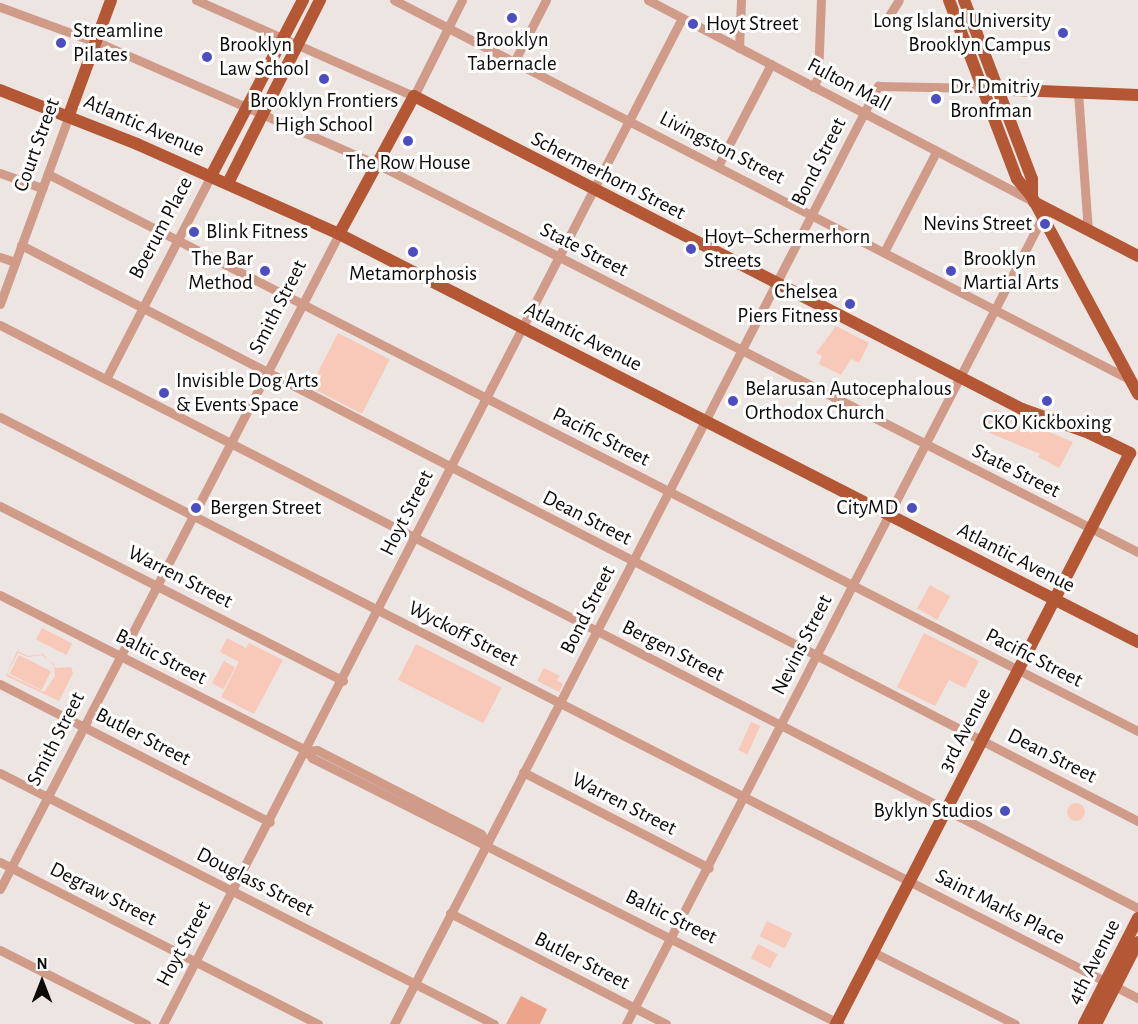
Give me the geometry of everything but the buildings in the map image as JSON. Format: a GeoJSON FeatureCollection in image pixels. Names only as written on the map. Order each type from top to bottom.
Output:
{"type":"FeatureCollection","features":[{"type":"Feature","properties":{"kind":"main road","name":"Court Street"},"geometry":{"type":"LineString","coordinates":[[69,115],[111,0]]}},
{"type":"Feature","properties":{"kind":"main road","name":"Boerum Place"},"geometry":{"type":"LineString","coordinates":[[212,176],[303,0]]}},
{"type":"Feature","properties":{"kind":"main road","name":"Boerum Place"},"geometry":{"type":"LineString","coordinates":[[228,183],[320,0]]}},
{"type":"Feature","properties":{"kind":"main road"},"geometry":{"type":"LineString","coordinates":[[948,0],[1017,179],[1033,200],[1138,394]]}},
{"type":"Feature","properties":{"kind":"main road"},"geometry":{"type":"LineString","coordinates":[[964,0],[1032,178],[1033,200]]}},
{"type":"Feature","properties":{"kind":"main road"},"geometry":{"type":"LineString","coordinates":[[982,88],[1138,95]]}},
{"type":"Feature","properties":{"kind":"main road","name":"Atlantic Avenue"},"geometry":{"type":"LineString","coordinates":[[0,90],[69,115],[228,183],[339,234],[1138,642]]}},
{"type":"Feature","properties":{"kind":"main road","name":"Smith Street"},"geometry":{"type":"LineString","coordinates":[[339,234],[414,96]]}},
{"type":"Feature","properties":{"kind":"main road","name":"Schermerhorn Street"},"geometry":{"type":"LineString","coordinates":[[414,96],[1022,409],[1134,453]]}},
{"type":"Feature","properties":{"kind":"main road"},"geometry":{"type":"LineString","coordinates":[[1033,200],[1138,256]]}},
{"type":"Feature","properties":{"kind":"main road","name":"3rd Avenue"},"geometry":{"type":"LineString","coordinates":[[837,1024],[1054,599],[1134,453]]}},
{"type":"Feature","properties":{"kind":"main road","name":"4th Avenue"},"geometry":{"type":"LineString","coordinates":[[1096,1024],[1138,918]]}},
{"type":"Feature","properties":{"kind":"main road","name":"4th Avenue"},"geometry":{"type":"LineString","coordinates":[[1084,1024],[1138,942]]}},
{"type":"Feature","properties":{"kind":"street","name":"Schermerhorn Street"},"geometry":{"type":"LineString","coordinates":[[196,0],[414,96]]}},
{"type":"Feature","properties":{"kind":"street","name":"Livingston Street"},"geometry":{"type":"LineString","coordinates":[[394,0],[1130,379]]}},
{"type":"Feature","properties":{"kind":"street","name":"Smith Street"},"geometry":{"type":"LineString","coordinates":[[414,96],[462,0]]}},
{"type":"Feature","properties":{"kind":"street"},"geometry":{"type":"LineString","coordinates":[[514,62],[546,0]]}},
{"type":"Feature","properties":{"kind":"street","name":"Fulton Mall"},"geometry":{"type":"LineString","coordinates":[[648,0],[662,4],[682,18],[936,152],[1033,200]]}},
{"type":"Feature","properties":{"kind":"street"},"geometry":{"type":"LineString","coordinates":[[739,48],[741,0]]}},
{"type":"Feature","properties":{"kind":"street"},"geometry":{"type":"LineString","coordinates":[[813,87],[818,76],[821,0]]}},
{"type":"Feature","properties":{"kind":"street"},"geometry":{"type":"LineString","coordinates":[[887,19],[899,0]]}},
{"type":"Feature","properties":{"kind":"street","name":"State Street"},"geometry":{"type":"LineString","coordinates":[[0,8],[96,42],[377,164],[1138,552]]}},
{"type":"Feature","properties":{"kind":"street","name":"Hoyt Street"},"geometry":{"type":"LineString","coordinates":[[163,1024],[343,681],[682,18]]}},
{"type":"Feature","properties":{"kind":"street"},"geometry":{"type":"LineString","coordinates":[[718,166],[771,64]]}},
{"type":"Feature","properties":{"kind":"street","name":"Bond Street"},"geometry":{"type":"LineString","coordinates":[[394,1024],[880,84],[982,88]]}},
{"type":"Feature","properties":{"kind":"street"},"geometry":{"type":"LineString","coordinates":[[1077,92],[1089,230]]}},
{"type":"Feature","properties":{"kind":"street","name":"Court Street"},"geometry":{"type":"LineString","coordinates":[[0,304],[69,115]]}},
{"type":"Feature","properties":{"kind":"street"},"geometry":{"type":"LineString","coordinates":[[884,252],[936,152]]}},
{"type":"Feature","properties":{"kind":"street"},"geometry":{"type":"LineString","coordinates":[[0,172],[42,188]]}},
{"type":"Feature","properties":{"kind":"street","name":"Pacific Street"},"geometry":{"type":"LineString","coordinates":[[48,174],[1138,731]]}},
{"type":"Feature","properties":{"kind":"street","name":"Boerum Place"},"geometry":{"type":"LineString","coordinates":[[106,379],[177,238],[212,176]]}},
{"type":"Feature","properties":{"kind":"street","name":"Nevins Street"},"geometry":{"type":"LineString","coordinates":[[626,1024],[709,868],[1042,218]]}},
{"type":"Feature","properties":{"kind":"street","name":"Smith Street"},"geometry":{"type":"LineString","coordinates":[[0,889],[339,234]]}},
{"type":"Feature","properties":{"kind":"street","name":"Dean Street"},"geometry":{"type":"LineString","coordinates":[[21,245],[450,468],[1138,820]]}},
{"type":"Feature","properties":{"kind":"street"},"geometry":{"type":"LineString","coordinates":[[0,257],[15,262]]}},
{"type":"Feature","properties":{"kind":"street","name":"Bergen Street"},"geometry":{"type":"LineString","coordinates":[[0,325],[780,727],[1138,908]]}},
{"type":"Feature","properties":{"kind":"street","name":"Wyckoff Street"},"geometry":{"type":"LineString","coordinates":[[0,417],[909,881]]}},
{"type":"Feature","properties":{"kind":"street","name":"Warren Street"},"geometry":{"type":"LineString","coordinates":[[0,506],[343,681]]}},
{"type":"Feature","properties":{"kind":"street","name":"Baltic Street"},"geometry":{"type":"LineString","coordinates":[[0,595],[306,751],[312,758],[486,843],[837,1024]]}},
{"type":"Feature","properties":{"kind":"street","name":"Butler Street"},"geometry":{"type":"LineString","coordinates":[[0,684],[270,822]]}},
{"type":"Feature","properties":{"kind":"street","name":"Warren Street"},"geometry":{"type":"LineString","coordinates":[[523,772],[709,868]]}},
{"type":"Feature","properties":{"kind":"street","name":"Douglass Street"},"geometry":{"type":"LineString","coordinates":[[0,773],[494,1024]]}},
{"type":"Feature","properties":{"kind":"street","name":"Degraw Street"},"geometry":{"type":"LineString","coordinates":[[0,862],[318,1024]]}},
{"type":"Feature","properties":{"kind":"street","name":"Saint Marks Place"},"geometry":{"type":"LineString","coordinates":[[909,881],[1138,998]]}},
{"type":"Feature","properties":{"kind":"street","name":"Butler Street"},"geometry":{"type":"LineString","coordinates":[[450,913],[666,1024]]}},
{"type":"Feature","properties":{"kind":"street"},"geometry":{"type":"LineString","coordinates":[[0,950],[146,1024]]}},
{"type":"Feature","properties":{"kind":"street"},"geometry":{"type":"LineString","coordinates":[[873,952],[1015,1024]]}},
{"type":"Feature","properties":{"kind":"shaded area"},"geometry":{"type":"Polygon","coordinates":[[[836,326],[869,343],[859,363],[851,359],[841,375],[819,364],[822,356],[816,353],[836,326]]]}},
{"type":"Feature","properties":{"kind":"shaded area"},"geometry":{"type":"Polygon","coordinates":[[[338,333],[390,359],[362,414],[310,387],[338,333]]]}},
{"type":"Feature","properties":{"kind":"shaded area"},"geometry":{"type":"Polygon","coordinates":[[[994,409],[1073,442],[1059,468],[1038,457],[1040,454],[983,430],[994,409]]]}},
{"type":"Feature","properties":{"kind":"shaded area"},"geometry":{"type":"Polygon","coordinates":[[[930,585],[950,596],[937,620],[917,609],[930,585]]]}},
{"type":"Feature","properties":{"kind":"shaded area"},"geometry":{"type":"Polygon","coordinates":[[[42,628],[72,643],[66,655],[36,640],[42,628]]]}},
{"type":"Feature","properties":{"kind":"shaded area"},"geometry":{"type":"Polygon","coordinates":[[[924,633],[979,661],[965,688],[949,680],[935,706],[897,687],[924,633]]]}},
{"type":"Feature","properties":{"kind":"shaded area"},"geometry":{"type":"Polygon","coordinates":[[[227,638],[246,648],[249,643],[283,660],[254,714],[221,697],[239,662],[220,652],[227,638]]]}},
{"type":"Feature","properties":{"kind":"shaded area"},"geometry":{"type":"Polygon","coordinates":[[[416,644],[502,688],[483,723],[398,680],[416,644]]]}},
{"type":"Feature","properties":{"kind":"shaded area"},"geometry":{"type":"Polygon","coordinates":[[[17,651],[28,656],[43,654],[48,660],[42,655],[28,657],[18,653],[7,674],[44,692],[55,676],[54,666],[56,668],[71,667],[73,673],[59,701],[6,676],[17,651]]]}},
{"type":"Feature","properties":{"kind":"shaded area"},"geometry":{"type":"Polygon","coordinates":[[[19,655],[51,671],[42,690],[9,674],[19,655]]]}},
{"type":"Feature","properties":{"kind":"shaded area"},"geometry":{"type":"Polygon","coordinates":[[[224,661],[235,667],[223,689],[212,683],[224,661]]]}},
{"type":"Feature","properties":{"kind":"shaded area"},"geometry":{"type":"Polygon","coordinates":[[[544,668],[560,676],[557,680],[563,684],[559,692],[537,681],[544,668]]]}},
{"type":"Feature","properties":{"kind":"shaded area"},"geometry":{"type":"Polygon","coordinates":[[[751,722],[760,726],[748,754],[738,750],[751,722]]]}},
{"type":"Feature","properties":{"kind":"shaded area"},"geometry":{"type":"Polygon","coordinates":[[[1072,803],[1080,803],[1085,808],[1083,819],[1072,821],[1067,816],[1067,808],[1072,803]]]}},
{"type":"Feature","properties":{"kind":"shaded area"},"geometry":{"type":"Polygon","coordinates":[[[767,921],[792,933],[785,949],[760,936],[767,921]]]}},
{"type":"Feature","properties":{"kind":"shaded area"},"geometry":{"type":"Polygon","coordinates":[[[758,944],[778,954],[770,968],[751,958],[758,944]]]}},
{"type":"Feature","properties":{"kind":"shaded area"},"geometry":{"type":"Polygon","coordinates":[[[521,996],[547,1009],[540,1024],[506,1024],[521,996]]]}},
{"type":"Feature","properties":{"kind":"place","name":"Brooklyn Tabernacle"},"geometry":{"type":"Point","coordinates":[512,18]}},
{"type":"Feature","properties":{"kind":"place","name":"Hoyt Street"},"geometry":{"type":"Point","coordinates":[693,24]}},
{"type":"Feature","properties":{"kind":"place","name":"Long Island University Brooklyn Campus"},"geometry":{"type":"Point","coordinates":[1063,33]}},
{"type":"Feature","properties":{"kind":"place","name":"Streamline Pilates"},"geometry":{"type":"Point","coordinates":[61,43]}},
{"type":"Feature","properties":{"kind":"place","name":"Brooklyn Law School"},"geometry":{"type":"Point","coordinates":[207,57]}},
{"type":"Feature","properties":{"kind":"place","name":"Brooklyn Frontiers High School"},"geometry":{"type":"Point","coordinates":[324,79]}},
{"type":"Feature","properties":{"kind":"place","name":"Dr. Dmitriy Bronfman"},"geometry":{"type":"Point","coordinates":[936,99]}},
{"type":"Feature","properties":{"kind":"place","name":"The Row House"},"geometry":{"type":"Point","coordinates":[408,141]}},
{"type":"Feature","properties":{"kind":"place","name":"Nevins Street"},"geometry":{"type":"Point","coordinates":[1045,224]}},
{"type":"Feature","properties":{"kind":"place","name":"Blink Fitness"},"geometry":{"type":"Point","coordinates":[194,232]}},
{"type":"Feature","properties":{"kind":"place","name":"Hoyt–Schermerhorn Streets"},"geometry":{"type":"Point","coordinates":[691,249]}},
{"type":"Feature","properties":{"kind":"place","name":"Metamorphosis"},"geometry":{"type":"Point","coordinates":[413,252]}},
{"type":"Feature","properties":{"kind":"place","name":"The Bar Method"},"geometry":{"type":"Point","coordinates":[265,271]}},
{"type":"Feature","properties":{"kind":"place","name":"Brooklyn Martial Arts"},"geometry":{"type":"Point","coordinates":[951,271]}},
{"type":"Feature","properties":{"kind":"place","name":"Chelsea Piers Fitness"},"geometry":{"type":"Point","coordinates":[850,304]}},
{"type":"Feature","properties":{"kind":"place","name":"Invisible Dog Arts & Events Space"},"geometry":{"type":"Point","coordinates":[164,393]}},
{"type":"Feature","properties":{"kind":"place","name":"Belarusan Autocephalous Orthodox Church"},"geometry":{"type":"Point","coordinates":[733,401]}},
{"type":"Feature","properties":{"kind":"place","name":"CKO Kickboxing"},"geometry":{"type":"Point","coordinates":[1047,401]}},
{"type":"Feature","properties":{"kind":"place","name":"Bergen Street"},"geometry":{"type":"Point","coordinates":[196,508]}},
{"type":"Feature","properties":{"kind":"place","name":"CityMD"},"geometry":{"type":"Point","coordinates":[912,508]}},
{"type":"Feature","properties":{"kind":"place","name":"Byklyn Studios"},"geometry":{"type":"Point","coordinates":[1005,811]}}]}
